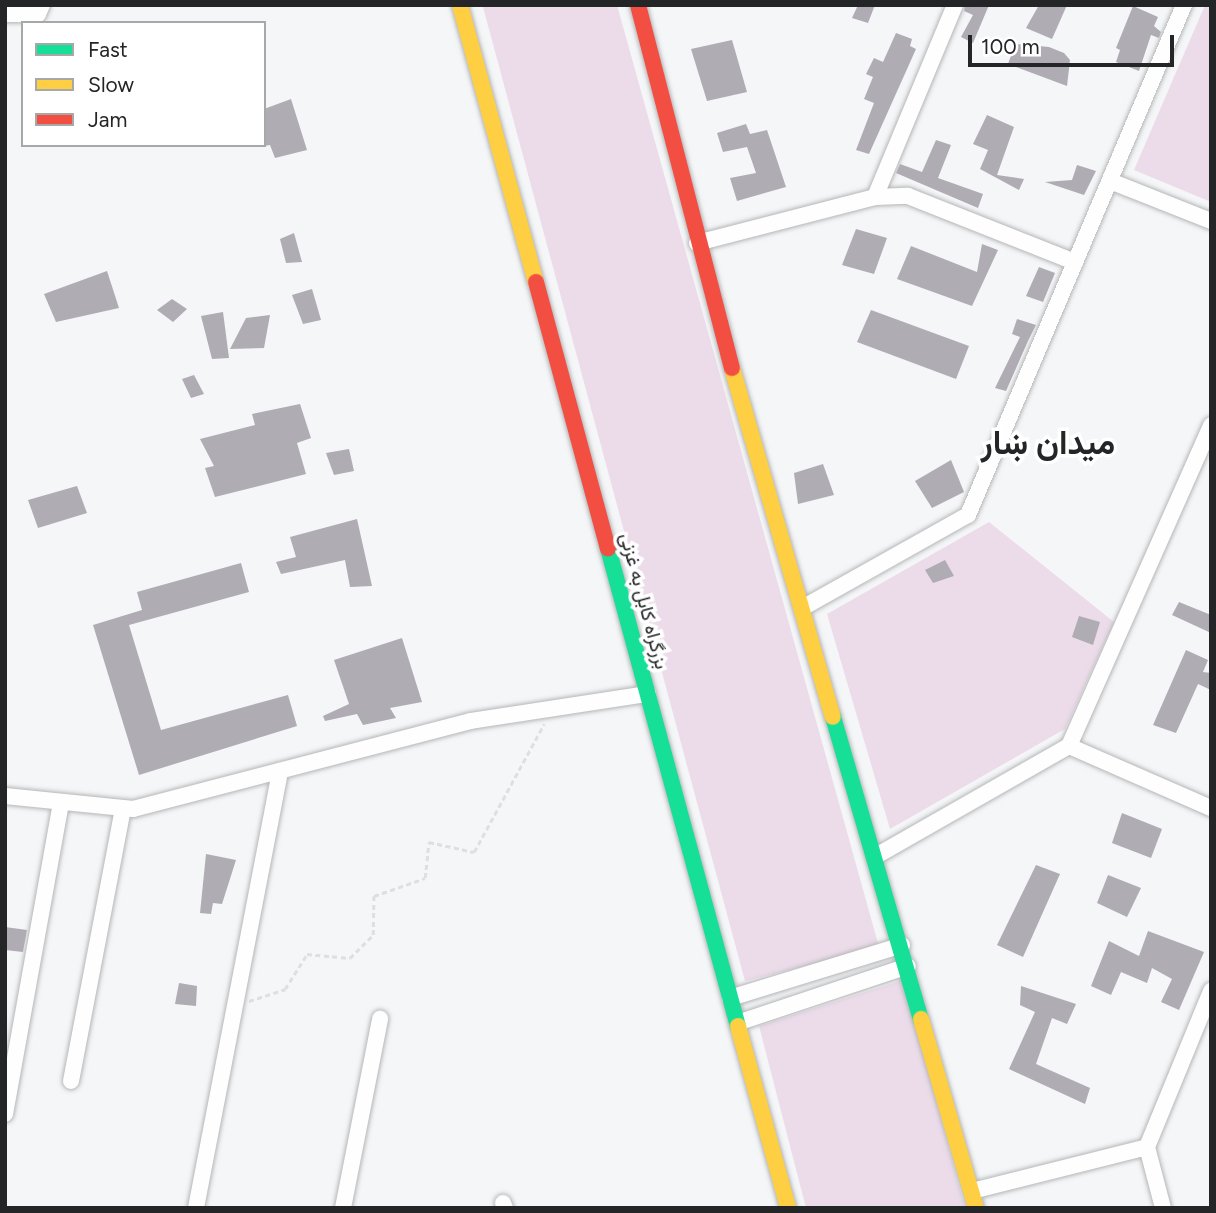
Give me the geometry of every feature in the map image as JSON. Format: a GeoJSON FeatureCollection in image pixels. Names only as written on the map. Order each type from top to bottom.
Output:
{"type":"FeatureCollection","features":[{"type":"Feature","properties":{"kind":"main road","name":"بزرگراه کابل به غزنی"},"geometry":{"type":"LineString","coordinates":[[460,5],[788,1208]]}},
{"type":"Feature","properties":{"kind":"main road"},"geometry":{"type":"LineString","coordinates":[[638,5],[697,243],[976,1208]]}},
{"type":"Feature","properties":{"kind":"street"},"geometry":{"type":"LineString","coordinates":[[5,15],[38,15],[42,5]]}},
{"type":"Feature","properties":{"kind":"street"},"geometry":{"type":"LineString","coordinates":[[875,197],[955,5]]}},
{"type":"Feature","properties":{"kind":"street"},"geometry":{"type":"LineString","coordinates":[[802,608],[968,515],[1184,5]]}},
{"type":"Feature","properties":{"kind":"street"},"geometry":{"type":"LineString","coordinates":[[1110,181],[1211,220]]}},
{"type":"Feature","properties":{"kind":"street"},"geometry":{"type":"LineString","coordinates":[[697,243],[875,197],[908,195],[1075,262]]}},
{"type":"Feature","properties":{"kind":"street"},"geometry":{"type":"LineString","coordinates":[[876,856],[1069,746],[1211,425]]}},
{"type":"Feature","properties":{"kind":"street"},"geometry":{"type":"LineString","coordinates":[[5,796],[123,808],[280,771],[471,721],[550,712],[648,694]]}},
{"type":"Feature","properties":{"kind":"street"},"geometry":{"type":"LineString","coordinates":[[1069,746],[1211,807]]}},
{"type":"Feature","properties":{"kind":"street"},"geometry":{"type":"LineString","coordinates":[[196,1208],[280,771]]}},
{"type":"Feature","properties":{"kind":"street"},"geometry":{"type":"LineString","coordinates":[[5,1114],[61,802]]}},
{"type":"Feature","properties":{"kind":"street"},"geometry":{"type":"LineString","coordinates":[[71,1081],[123,808]]}},
{"type":"Feature","properties":{"kind":"street"},"geometry":{"type":"LineString","coordinates":[[730,998],[902,945]]}},
{"type":"Feature","properties":{"kind":"street"},"geometry":{"type":"LineString","coordinates":[[737,1023],[908,967]]}},
{"type":"Feature","properties":{"kind":"street"},"geometry":{"type":"LineString","coordinates":[[1163,1208],[1147,1147],[1211,992]]}},
{"type":"Feature","properties":{"kind":"street"},"geometry":{"type":"LineString","coordinates":[[344,1208],[380,1019]]}},
{"type":"Feature","properties":{"kind":"street"},"geometry":{"type":"LineString","coordinates":[[972,1191],[1147,1147]]}},
{"type":"Feature","properties":{"kind":"path"},"geometry":{"type":"LineString","coordinates":[[235,1006],[285,989],[307,954],[350,958],[373,934],[374,896],[425,877],[429,842],[474,852],[550,712]]}},
{"type":"Feature","properties":{"kind":"shaded area"},"geometry":{"type":"Polygon","coordinates":[[[617,5],[879,947],[745,981],[483,7],[617,5]]]}},
{"type":"Feature","properties":{"kind":"shaded area"},"geometry":{"type":"Polygon","coordinates":[[[1205,5],[1211,5],[1211,202],[1134,170],[1205,5]]]}},
{"type":"Feature","properties":{"kind":"shaded area"},"geometry":{"type":"Polygon","coordinates":[[[989,522],[1114,622],[1065,729],[890,829],[827,614],[989,522]]]}},
{"type":"Feature","properties":{"kind":"shaded area"},"geometry":{"type":"Polygon","coordinates":[[[903,980],[965,1208],[806,1208],[759,1026],[903,980]]]}},
{"type":"Feature","properties":{"kind":"building"},"geometry":{"type":"Polygon","coordinates":[[[858,5],[875,5],[868,23],[852,18],[858,5]]]}},
{"type":"Feature","properties":{"kind":"building"},"geometry":{"type":"Polygon","coordinates":[[[965,5],[989,5],[973,43],[961,37],[973,15],[964,11],[965,5]]]}},
{"type":"Feature","properties":{"kind":"building"},"geometry":{"type":"Polygon","coordinates":[[[1039,5],[1067,5],[1052,39],[1026,28],[1039,5]]]}},
{"type":"Feature","properties":{"kind":"building"},"geometry":{"type":"Polygon","coordinates":[[[1133,6],[1158,17],[1154,26],[1161,32],[1159,38],[1151,35],[1139,71],[1116,62],[1120,50],[1116,48],[1133,6]]]}},
{"type":"Feature","properties":{"kind":"building"},"geometry":{"type":"Polygon","coordinates":[[[896,33],[912,39],[910,46],[916,49],[869,154],[856,150],[874,103],[864,99],[873,77],[866,74],[874,58],[883,62],[896,33]]]}},
{"type":"Feature","properties":{"kind":"building"},"geometry":{"type":"Polygon","coordinates":[[[732,40],[747,92],[707,101],[691,49],[732,40]]]}},
{"type":"Feature","properties":{"kind":"building"},"geometry":{"type":"Polygon","coordinates":[[[1015,44],[1049,47],[1064,53],[1070,60],[1067,86],[1008,64],[1015,44]]]}},
{"type":"Feature","properties":{"kind":"building"},"geometry":{"type":"Polygon","coordinates":[[[291,99],[307,150],[275,158],[270,145],[266,146],[266,108],[291,99]]]}},
{"type":"Feature","properties":{"kind":"building"},"geometry":{"type":"Polygon","coordinates":[[[987,115],[1014,127],[997,175],[1024,179],[1019,190],[980,169],[988,150],[973,144],[987,115]]]}},
{"type":"Feature","properties":{"kind":"building"},"geometry":{"type":"Polygon","coordinates":[[[746,124],[750,134],[767,130],[786,187],[737,201],[730,178],[756,173],[747,147],[723,152],[717,133],[746,124]]]}},
{"type":"Feature","properties":{"kind":"building"},"geometry":{"type":"Polygon","coordinates":[[[936,140],[951,145],[938,178],[983,194],[978,208],[896,173],[900,164],[922,172],[936,140]]]}},
{"type":"Feature","properties":{"kind":"building"},"geometry":{"type":"Polygon","coordinates":[[[1077,165],[1096,171],[1084,195],[1045,182],[1072,180],[1077,165]]]}},
{"type":"Feature","properties":{"kind":"building"},"geometry":{"type":"Polygon","coordinates":[[[856,229],[887,238],[874,274],[842,265],[856,229]]]}},
{"type":"Feature","properties":{"kind":"building"},"geometry":{"type":"Polygon","coordinates":[[[294,233],[302,262],[286,263],[280,239],[294,233]]]}},
{"type":"Feature","properties":{"kind":"building"},"geometry":{"type":"Polygon","coordinates":[[[982,244],[998,250],[972,306],[897,279],[911,246],[977,272],[982,244]]]}},
{"type":"Feature","properties":{"kind":"building"},"geometry":{"type":"Polygon","coordinates":[[[1039,267],[1055,273],[1043,302],[1026,296],[1039,267]]]}},
{"type":"Feature","properties":{"kind":"building"},"geometry":{"type":"Polygon","coordinates":[[[107,271],[119,308],[56,322],[44,294],[107,271]]]}},
{"type":"Feature","properties":{"kind":"building"},"geometry":{"type":"Polygon","coordinates":[[[312,289],[321,320],[303,324],[292,295],[312,289]]]}},
{"type":"Feature","properties":{"kind":"building"},"geometry":{"type":"Polygon","coordinates":[[[172,299],[187,309],[173,322],[157,310],[172,299]]]}},
{"type":"Feature","properties":{"kind":"building"},"geometry":{"type":"Polygon","coordinates":[[[871,310],[969,346],[956,379],[857,342],[871,310]]]}},
{"type":"Feature","properties":{"kind":"building"},"geometry":{"type":"Polygon","coordinates":[[[223,312],[229,358],[212,359],[201,316],[223,312]]]}},
{"type":"Feature","properties":{"kind":"building"},"geometry":{"type":"Polygon","coordinates":[[[270,315],[264,348],[230,349],[246,318],[270,315]]]}},
{"type":"Feature","properties":{"kind":"building"},"geometry":{"type":"Polygon","coordinates":[[[1017,319],[1036,325],[1006,391],[995,388],[1020,337],[1012,334],[1017,319]]]}},
{"type":"Feature","properties":{"kind":"building"},"geometry":{"type":"Polygon","coordinates":[[[194,375],[204,394],[191,398],[182,379],[194,375]]]}},
{"type":"Feature","properties":{"kind":"building"},"geometry":{"type":"Polygon","coordinates":[[[300,404],[311,438],[297,443],[306,474],[215,497],[205,468],[214,466],[200,439],[255,425],[252,414],[300,404]]]}},
{"type":"Feature","properties":{"kind":"building"},"geometry":{"type":"Polygon","coordinates":[[[349,449],[354,471],[334,475],[326,453],[349,449]]]}},
{"type":"Feature","properties":{"kind":"building"},"geometry":{"type":"Polygon","coordinates":[[[951,460],[964,492],[932,508],[915,481],[951,460]]]}},
{"type":"Feature","properties":{"kind":"building"},"geometry":{"type":"Polygon","coordinates":[[[823,464],[834,495],[798,504],[794,473],[823,464]]]}},
{"type":"Feature","properties":{"kind":"building"},"geometry":{"type":"Polygon","coordinates":[[[77,486],[87,513],[38,528],[28,500],[77,486]]]}},
{"type":"Feature","properties":{"kind":"building"},"geometry":{"type":"Polygon","coordinates":[[[357,519],[372,586],[350,587],[345,560],[281,574],[276,562],[296,557],[290,537],[357,519]]]}},
{"type":"Feature","properties":{"kind":"building"},"geometry":{"type":"Polygon","coordinates":[[[945,560],[954,576],[933,583],[925,570],[945,560]]]}},
{"type":"Feature","properties":{"kind":"building"},"geometry":{"type":"Polygon","coordinates":[[[241,563],[249,592],[129,625],[161,730],[288,695],[297,726],[139,775],[93,625],[142,610],[137,592],[241,563]]]}},
{"type":"Feature","properties":{"kind":"building"},"geometry":{"type":"Polygon","coordinates":[[[1179,602],[1211,615],[1211,633],[1172,615],[1179,602]]]}},
{"type":"Feature","properties":{"kind":"building"},"geometry":{"type":"Polygon","coordinates":[[[1079,616],[1100,622],[1093,645],[1072,637],[1079,616]]]}},
{"type":"Feature","properties":{"kind":"building"},"geometry":{"type":"Polygon","coordinates":[[[402,638],[422,702],[390,708],[396,718],[363,725],[357,714],[325,721],[323,716],[349,704],[334,660],[402,638]]]}},
{"type":"Feature","properties":{"kind":"building"},"geometry":{"type":"Polygon","coordinates":[[[1186,650],[1208,660],[1203,672],[1211,673],[1211,690],[1198,684],[1176,733],[1153,725],[1186,650]]]}},
{"type":"Feature","properties":{"kind":"building"},"geometry":{"type":"Polygon","coordinates":[[[1122,813],[1162,829],[1151,858],[1112,843],[1122,813]]]}},
{"type":"Feature","properties":{"kind":"building"},"geometry":{"type":"Polygon","coordinates":[[[206,854],[236,860],[222,904],[213,903],[211,914],[200,913],[206,854]]]}},
{"type":"Feature","properties":{"kind":"building"},"geometry":{"type":"Polygon","coordinates":[[[1036,865],[1060,874],[1023,957],[997,945],[1036,865]]]}},
{"type":"Feature","properties":{"kind":"building"},"geometry":{"type":"Polygon","coordinates":[[[1108,875],[1141,888],[1127,917],[1097,903],[1108,875]]]}},
{"type":"Feature","properties":{"kind":"building"},"geometry":{"type":"Polygon","coordinates":[[[5,927],[27,930],[23,952],[5,950],[5,927]]]}},
{"type":"Feature","properties":{"kind":"building"},"geometry":{"type":"Polygon","coordinates":[[[1148,931],[1204,952],[1179,1010],[1161,1002],[1172,979],[1152,968],[1147,983],[1121,972],[1111,995],[1091,986],[1109,941],[1139,956],[1148,931]]]}},
{"type":"Feature","properties":{"kind":"building"},"geometry":{"type":"Polygon","coordinates":[[[179,983],[197,986],[196,1006],[175,1004],[179,983]]]}},
{"type":"Feature","properties":{"kind":"building"},"geometry":{"type":"Polygon","coordinates":[[[1021,986],[1076,1004],[1067,1024],[1052,1018],[1036,1064],[1090,1088],[1085,1104],[1009,1069],[1035,1012],[1020,1005],[1021,986]]]}},
{"type":"Feature","properties":{"kind":"traffic: fast"},"geometry":{"type":"LineString","coordinates":[[608,548],[738,1026]]}},
{"type":"Feature","properties":{"kind":"traffic: fast"},"geometry":{"type":"LineString","coordinates":[[833,717],[921,1019]]}},
{"type":"Feature","properties":{"kind":"traffic: slow"},"geometry":{"type":"LineString","coordinates":[[460,5],[536,282]]}},
{"type":"Feature","properties":{"kind":"traffic: slow"},"geometry":{"type":"LineString","coordinates":[[732,368],[833,717]]}},
{"type":"Feature","properties":{"kind":"traffic: slow"},"geometry":{"type":"LineString","coordinates":[[921,1019],[976,1208]]}},
{"type":"Feature","properties":{"kind":"traffic: slow"},"geometry":{"type":"LineString","coordinates":[[738,1026],[788,1208]]}},
{"type":"Feature","properties":{"kind":"traffic: jam"},"geometry":{"type":"LineString","coordinates":[[638,5],[732,368]]}},
{"type":"Feature","properties":{"kind":"traffic: jam"},"geometry":{"type":"LineString","coordinates":[[536,282],[608,548]]}},
{"type":"Feature","properties":{"kind":"district","name":"میدان ښار"},"geometry":{"type":"Point","coordinates":[1048,443]}}]}
